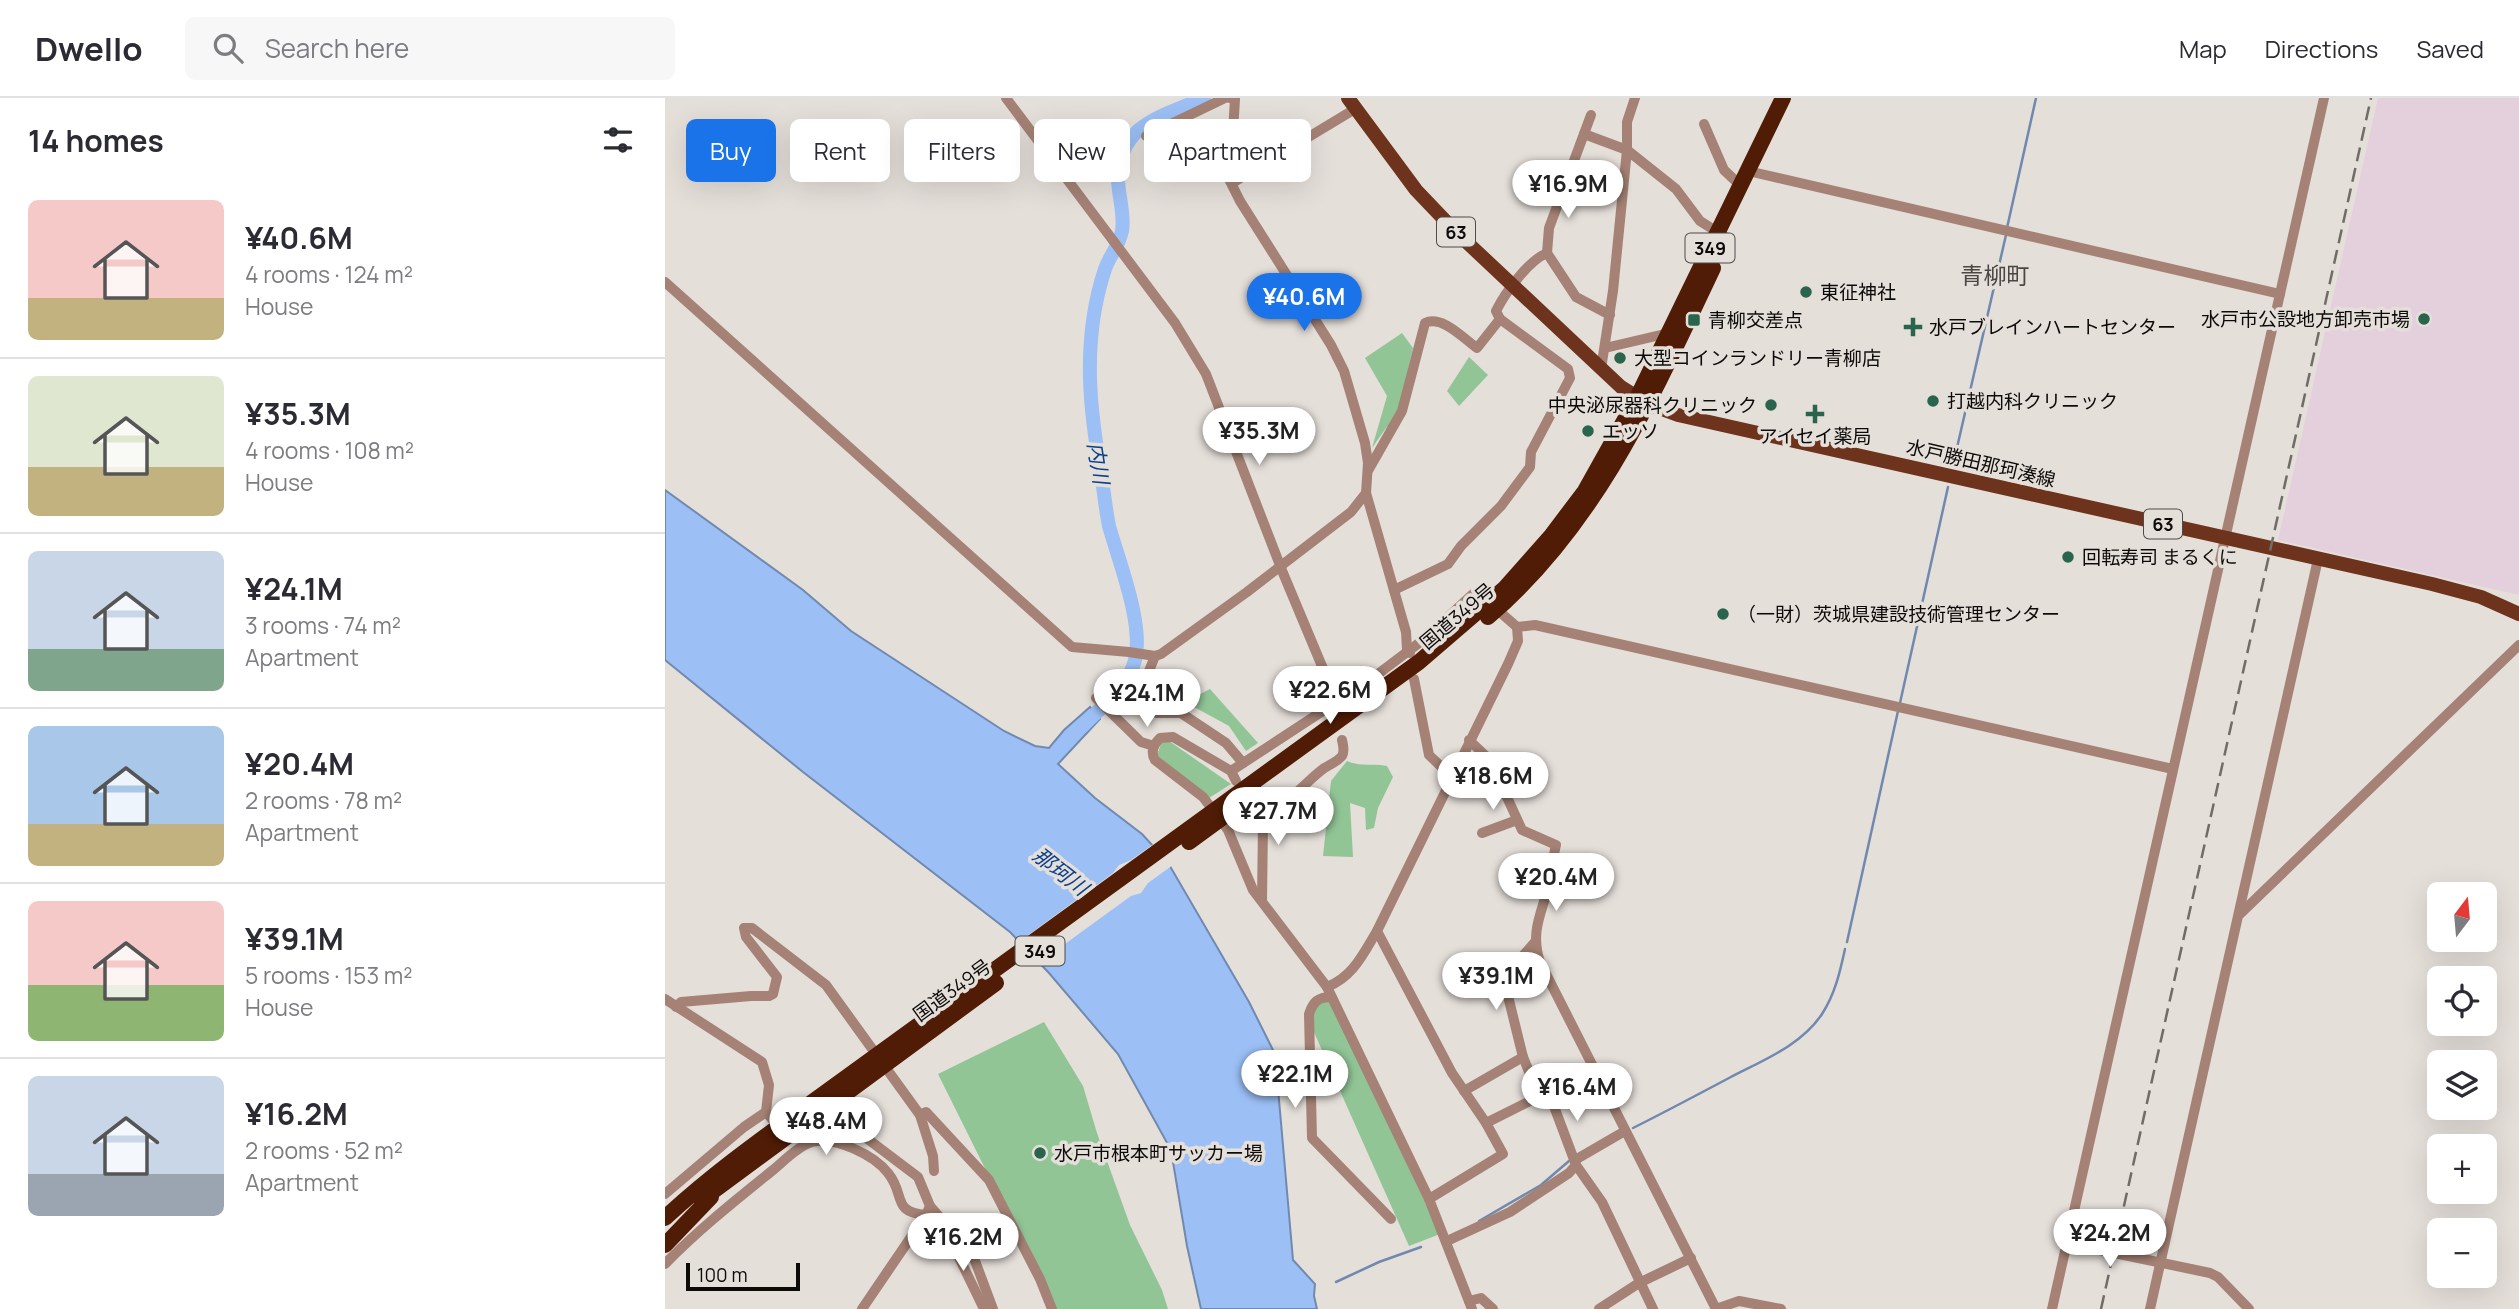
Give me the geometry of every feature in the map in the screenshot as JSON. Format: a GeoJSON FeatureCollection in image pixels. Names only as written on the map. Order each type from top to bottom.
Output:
{"type":"FeatureCollection","features":[{"type":"Feature","properties":{"kind":"highway","name":"国道349号"},"geometry":{"type":"LineString","coordinates":[[665,1231],[672,1217],[821,1103],[1202,825],[1414,679],[1494,606],[1568,516],[1643,401],[1749,177],[1783,98]]}},
{"type":"Feature","properties":{"kind":"highway","name":"国道349号"},"geometry":{"type":"LineString","coordinates":[[1749,177],[1793,98]]}},
{"type":"Feature","properties":{"kind":"highway","name":"国道349号"},"geometry":{"type":"LineString","coordinates":[[1643,401],[1669,333],[1722,235]]}},
{"type":"Feature","properties":{"kind":"highway","name":"国道349号"},"geometry":{"type":"LineString","coordinates":[[1216,815],[1494,606]]}},
{"type":"Feature","properties":{"kind":"highway","name":"国道349号"},"geometry":{"type":"LineString","coordinates":[[665,1245],[724,1177]]}},
{"type":"Feature","properties":{"kind":"main road","name":"水戸勝田那珂湊線"},"geometry":{"type":"LineString","coordinates":[[1352,103],[1416,190],[1457,233],[1601,369],[1643,401],[1678,415],[2481,597],[2519,614]]}},
{"type":"Feature","properties":{"kind":"street"},"geometry":{"type":"LineString","coordinates":[[1006,98],[1175,323],[1206,374],[1337,702]]}},
{"type":"Feature","properties":{"kind":"street"},"geometry":{"type":"LineString","coordinates":[[1183,119],[1228,98],[1235,99],[1234,119]]}},
{"type":"Feature","properties":{"kind":"street"},"geometry":{"type":"LineString","coordinates":[[1601,369],[1610,315],[1627,150],[1626,122],[1635,98]]}},
{"type":"Feature","properties":{"kind":"street"},"geometry":{"type":"LineString","coordinates":[[2052,1309],[2324,98]]}},
{"type":"Feature","properties":{"kind":"street"},"geometry":{"type":"LineString","coordinates":[[1311,130],[1352,103]]}},
{"type":"Feature","properties":{"kind":"street"},"geometry":{"type":"LineString","coordinates":[[1591,115],[1549,228],[1547,253],[1576,297],[1610,315]]}},
{"type":"Feature","properties":{"kind":"street"},"geometry":{"type":"LineString","coordinates":[[1704,124],[1724,170],[2280,294]]}},
{"type":"Feature","properties":{"kind":"street"},"geometry":{"type":"LineString","coordinates":[[1584,134],[1627,150],[1676,190],[1700,221],[1722,235]]}},
{"type":"Feature","properties":{"kind":"street"},"geometry":{"type":"LineString","coordinates":[[1230,182],[1331,345],[1344,371],[1365,443],[1366,494],[1406,632],[1407,650],[1419,662]]}},
{"type":"Feature","properties":{"kind":"street"},"geometry":{"type":"LineString","coordinates":[[1394,590],[1448,564],[1461,546],[1501,506],[1530,467],[1531,452],[1570,378],[1568,369],[1500,319],[1496,311],[1539,256],[1547,253]]}},
{"type":"Feature","properties":{"kind":"street"},"geometry":{"type":"LineString","coordinates":[[665,282],[1072,647],[1149,655],[1182,640],[1351,512],[1366,494]]}},
{"type":"Feature","properties":{"kind":"street"},"geometry":{"type":"LineString","coordinates":[[1367,472],[1402,411],[1425,323],[1431,320],[1440,321],[1477,348],[1500,319]]}},
{"type":"Feature","properties":{"kind":"street"},"geometry":{"type":"LineString","coordinates":[[1605,348],[1669,333]]}},
{"type":"Feature","properties":{"kind":"street"},"geometry":{"type":"LineString","coordinates":[[2150,1309],[2318,559]]}},
{"type":"Feature","properties":{"kind":"street"},"geometry":{"type":"LineString","coordinates":[[1391,1219],[1312,1138],[1309,1014],[1313,1003],[1329,992],[1348,976],[1377,931],[1515,650],[1519,633],[1517,626],[1478,594],[1468,597],[1446,621],[1337,702],[1243,763],[1233,776],[1173,737],[1160,738],[1152,754],[1155,760],[1203,797],[1232,835],[1247,878],[1329,992],[1429,1199],[1471,1305],[1481,1298],[1493,1309]]}},
{"type":"Feature","properties":{"kind":"street"},"geometry":{"type":"LineString","coordinates":[[1517,626],[1535,625],[2173,769]]}},
{"type":"Feature","properties":{"kind":"street"},"geometry":{"type":"LineString","coordinates":[[2239,915],[2519,645]]}},
{"type":"Feature","properties":{"kind":"street"},"geometry":{"type":"LineString","coordinates":[[1149,655],[1139,696],[1157,713],[1172,712],[1190,719],[1226,743],[1243,763]]}},
{"type":"Feature","properties":{"kind":"street"},"geometry":{"type":"LineString","coordinates":[[1414,679],[1429,755],[1451,776]]}},
{"type":"Feature","properties":{"kind":"street"},"geometry":{"type":"LineString","coordinates":[[1096,698],[1141,742],[1154,746]]}},
{"type":"Feature","properties":{"kind":"street"},"geometry":{"type":"LineString","coordinates":[[1262,901],[1263,832],[1258,811],[1270,813],[1298,793],[1322,769],[1342,757],[1342,740]]}},
{"type":"Feature","properties":{"kind":"street"},"geometry":{"type":"LineString","coordinates":[[1469,740],[1490,760],[1522,830],[1556,845],[1550,879],[1535,931],[1540,962],[1716,1309],[1739,1301],[1781,1309]]}},
{"type":"Feature","properties":{"kind":"street"},"geometry":{"type":"LineString","coordinates":[[1482,833],[1517,820]]}},
{"type":"Feature","properties":{"kind":"street"},"geometry":{"type":"LineString","coordinates":[[676,1007],[681,1002],[769,996],[773,993],[777,977],[746,937],[744,928],[752,928],[826,985],[920,1115],[933,1156],[934,1171]]}},
{"type":"Feature","properties":{"kind":"street"},"geometry":{"type":"LineString","coordinates":[[1377,931],[1452,1073],[1486,1123],[1503,1154],[1429,1199]]}},
{"type":"Feature","properties":{"kind":"street"},"geometry":{"type":"LineString","coordinates":[[1535,942],[1506,975],[1505,984],[1523,1057],[1576,1162],[1602,1202],[1653,1309]]}},
{"type":"Feature","properties":{"kind":"street"},"geometry":{"type":"LineString","coordinates":[[665,999],[762,1062],[769,1085],[769,1115],[744,1127],[665,1194]]}},
{"type":"Feature","properties":{"kind":"street"},"geometry":{"type":"LineString","coordinates":[[1464,1091],[1523,1057]]}},
{"type":"Feature","properties":{"kind":"street"},"geometry":{"type":"LineString","coordinates":[[1486,1123],[1594,1069]]}},
{"type":"Feature","properties":{"kind":"street"},"geometry":{"type":"LineString","coordinates":[[821,1103],[912,1172],[924,1188],[928,1210],[944,1222],[984,1309]]}},
{"type":"Feature","properties":{"kind":"street"},"geometry":{"type":"LineString","coordinates":[[920,1115],[926,1112],[989,1180],[1040,1279],[1052,1309]]}},
{"type":"Feature","properties":{"kind":"street"},"geometry":{"type":"LineString","coordinates":[[1447,1241],[1510,1212],[1569,1172],[1576,1162],[1625,1131]]}},
{"type":"Feature","properties":{"kind":"street"},"geometry":{"type":"LineString","coordinates":[[665,1264],[689,1239],[793,1149],[811,1142],[832,1141],[855,1148],[887,1171],[897,1188],[903,1207],[911,1214],[928,1210]]}},
{"type":"Feature","properties":{"kind":"street"},"geometry":{"type":"LineString","coordinates":[[862,1309],[928,1210]]}},
{"type":"Feature","properties":{"kind":"street"},"geometry":{"type":"LineString","coordinates":[[968,1231],[968,1242],[992,1309]]}},
{"type":"Feature","properties":{"kind":"street"},"geometry":{"type":"LineString","coordinates":[[2066,1243],[2218,1277],[2249,1309]]}},
{"type":"Feature","properties":{"kind":"street"},"geometry":{"type":"LineString","coordinates":[[1599,1309],[1639,1283],[1691,1258]]}},
{"type":"Feature","properties":{"kind":"shaded area","name":"水戸市公設地方卸売市場"},"geometry":{"type":"Polygon","coordinates":[[[2378,98],[2519,98],[2519,595],[2278,540],[2378,98]]]}},
{"type":"Feature","properties":{"kind":"green space"},"geometry":{"type":"Polygon","coordinates":[[[1402,333],[1413,348],[1396,420],[1386,428],[1372,448],[1387,396],[1365,358],[1402,333]]]}},
{"type":"Feature","properties":{"kind":"green space"},"geometry":{"type":"Polygon","coordinates":[[[1469,357],[1488,375],[1459,406],[1447,391],[1469,357]]]}},
{"type":"Feature","properties":{"kind":"green space"},"geometry":{"type":"Polygon","coordinates":[[[1210,689],[1258,743],[1246,751],[1229,726],[1185,702],[1210,689]]]}},
{"type":"Feature","properties":{"kind":"green space"},"geometry":{"type":"Polygon","coordinates":[[[1162,741],[1169,741],[1231,784],[1209,798],[1157,755],[1162,741]]]}},
{"type":"Feature","properties":{"kind":"green space"},"geometry":{"type":"Polygon","coordinates":[[[1347,761],[1387,766],[1393,777],[1378,808],[1374,828],[1366,830],[1365,808],[1350,803],[1353,857],[1323,856],[1331,781],[1347,761]]]}},
{"type":"Feature","properties":{"kind":"green space"},"geometry":{"type":"Polygon","coordinates":[[[1330,999],[1440,1234],[1409,1246],[1313,1030],[1314,1007],[1330,999]]]}},
{"type":"Feature","properties":{"kind":"green space","name":"水戸市根本町サッカー場"},"geometry":{"type":"Polygon","coordinates":[[[1044,1022],[1083,1086],[1130,1225],[1162,1290],[1168,1309],[1055,1309],[938,1074],[1044,1022]]]}},
{"type":"Feature","properties":{"kind":"water","name":"那珂川"},"geometry":{"type":"Polygon","coordinates":[[[665,490],[803,590],[851,631],[1004,731],[1035,746],[1049,748],[1064,730],[1090,707],[1100,719],[1058,764],[1095,798],[1142,834],[1167,861],[1249,1002],[1275,1054],[1293,1260],[1315,1284],[1317,1309],[1201,1309],[1171,1150],[1118,1054],[1010,932],[803,772],[665,660],[665,490]]]}},
{"type":"Feature","properties":{"kind":"pier"},"geometry":{"type":"Polygon","coordinates":[[[1155,843],[1173,865],[1148,883],[1141,893],[1131,896],[1036,965],[1016,944],[1113,873],[1119,865],[1155,843]]]}},
{"type":"Feature","properties":{"kind":"waterway","name":"内川"},"geometry":{"type":"LineString","coordinates":[[1083,726],[1127,679],[1135,660],[1137,645],[1129,593],[1109,526],[1094,429],[1090,379],[1091,337],[1097,296],[1105,269],[1122,231],[1118,178],[1121,160],[1126,145],[1146,125],[1204,98]]}},
{"type":"Feature","properties":{"kind":"waterway"},"geometry":{"type":"LineString","coordinates":[[2007,228],[2036,98]]}},
{"type":"Feature","properties":{"kind":"waterway"},"geometry":{"type":"LineString","coordinates":[[1953,465],[2006,235]]}},
{"type":"Feature","properties":{"kind":"waterway"},"geometry":{"type":"LineString","coordinates":[[1900,703],[1948,487]]}},
{"type":"Feature","properties":{"kind":"waterway"},"geometry":{"type":"LineString","coordinates":[[1847,942],[1898,711]]}},
{"type":"Feature","properties":{"kind":"waterway"},"geometry":{"type":"LineString","coordinates":[[1633,1128],[1767,1059],[1803,1035],[1822,1014],[1830,999],[1845,949]]}},
{"type":"Feature","properties":{"kind":"waterway"},"geometry":{"type":"LineString","coordinates":[[1479,1221],[1541,1185],[1569,1161]]}},
{"type":"Feature","properties":{"kind":"waterway"},"geometry":{"type":"LineString","coordinates":[[1336,1282],[1379,1262],[1421,1247]]}},
{"type":"Feature","properties":{"kind":"railway"},"geometry":{"type":"LineString","coordinates":[[2101,1309],[2371,98]]}},
{"type":"Feature","properties":{"kind":"place","name":"東征神社"},"geometry":{"type":"Point","coordinates":[1806,292]}},
{"type":"Feature","properties":{"kind":"place","name":"水戸市公設地方卸売市場"},"geometry":{"type":"Point","coordinates":[2424,319]}},
{"type":"Feature","properties":{"kind":"place","name":"青柳交差点"},"geometry":{"type":"Point","coordinates":[1694,320]}},
{"type":"Feature","properties":{"kind":"place","name":"水戸ブレインハートセンター"},"geometry":{"type":"Point","coordinates":[1913,327]}},
{"type":"Feature","properties":{"kind":"place","name":"大型コインランドリー青柳店"},"geometry":{"type":"Point","coordinates":[1620,358]}},
{"type":"Feature","properties":{"kind":"place","name":"打越内科クリニック"},"geometry":{"type":"Point","coordinates":[1933,401]}},
{"type":"Feature","properties":{"kind":"place","name":"中央泌尿器科クリニック"},"geometry":{"type":"Point","coordinates":[1771,405]}},
{"type":"Feature","properties":{"kind":"place","name":"アイセイ薬局"},"geometry":{"type":"Point","coordinates":[1815,414]}},
{"type":"Feature","properties":{"kind":"place","name":"エッソ"},"geometry":{"type":"Point","coordinates":[1588,431]}},
{"type":"Feature","properties":{"kind":"place","name":"回転寿司 まるくに"},"geometry":{"type":"Point","coordinates":[2068,557]}},
{"type":"Feature","properties":{"kind":"place","name":"（一財）茨城県建設技術管理センター"},"geometry":{"type":"Point","coordinates":[1723,614]}},
{"type":"Feature","properties":{"kind":"place","name":"水戸市根本町サッカー場"},"geometry":{"type":"Point","coordinates":[1040,1153]}},
{"type":"Feature","properties":{"kind":"district","name":"青柳町"},"geometry":{"type":"Point","coordinates":[1995,275]}}]}
